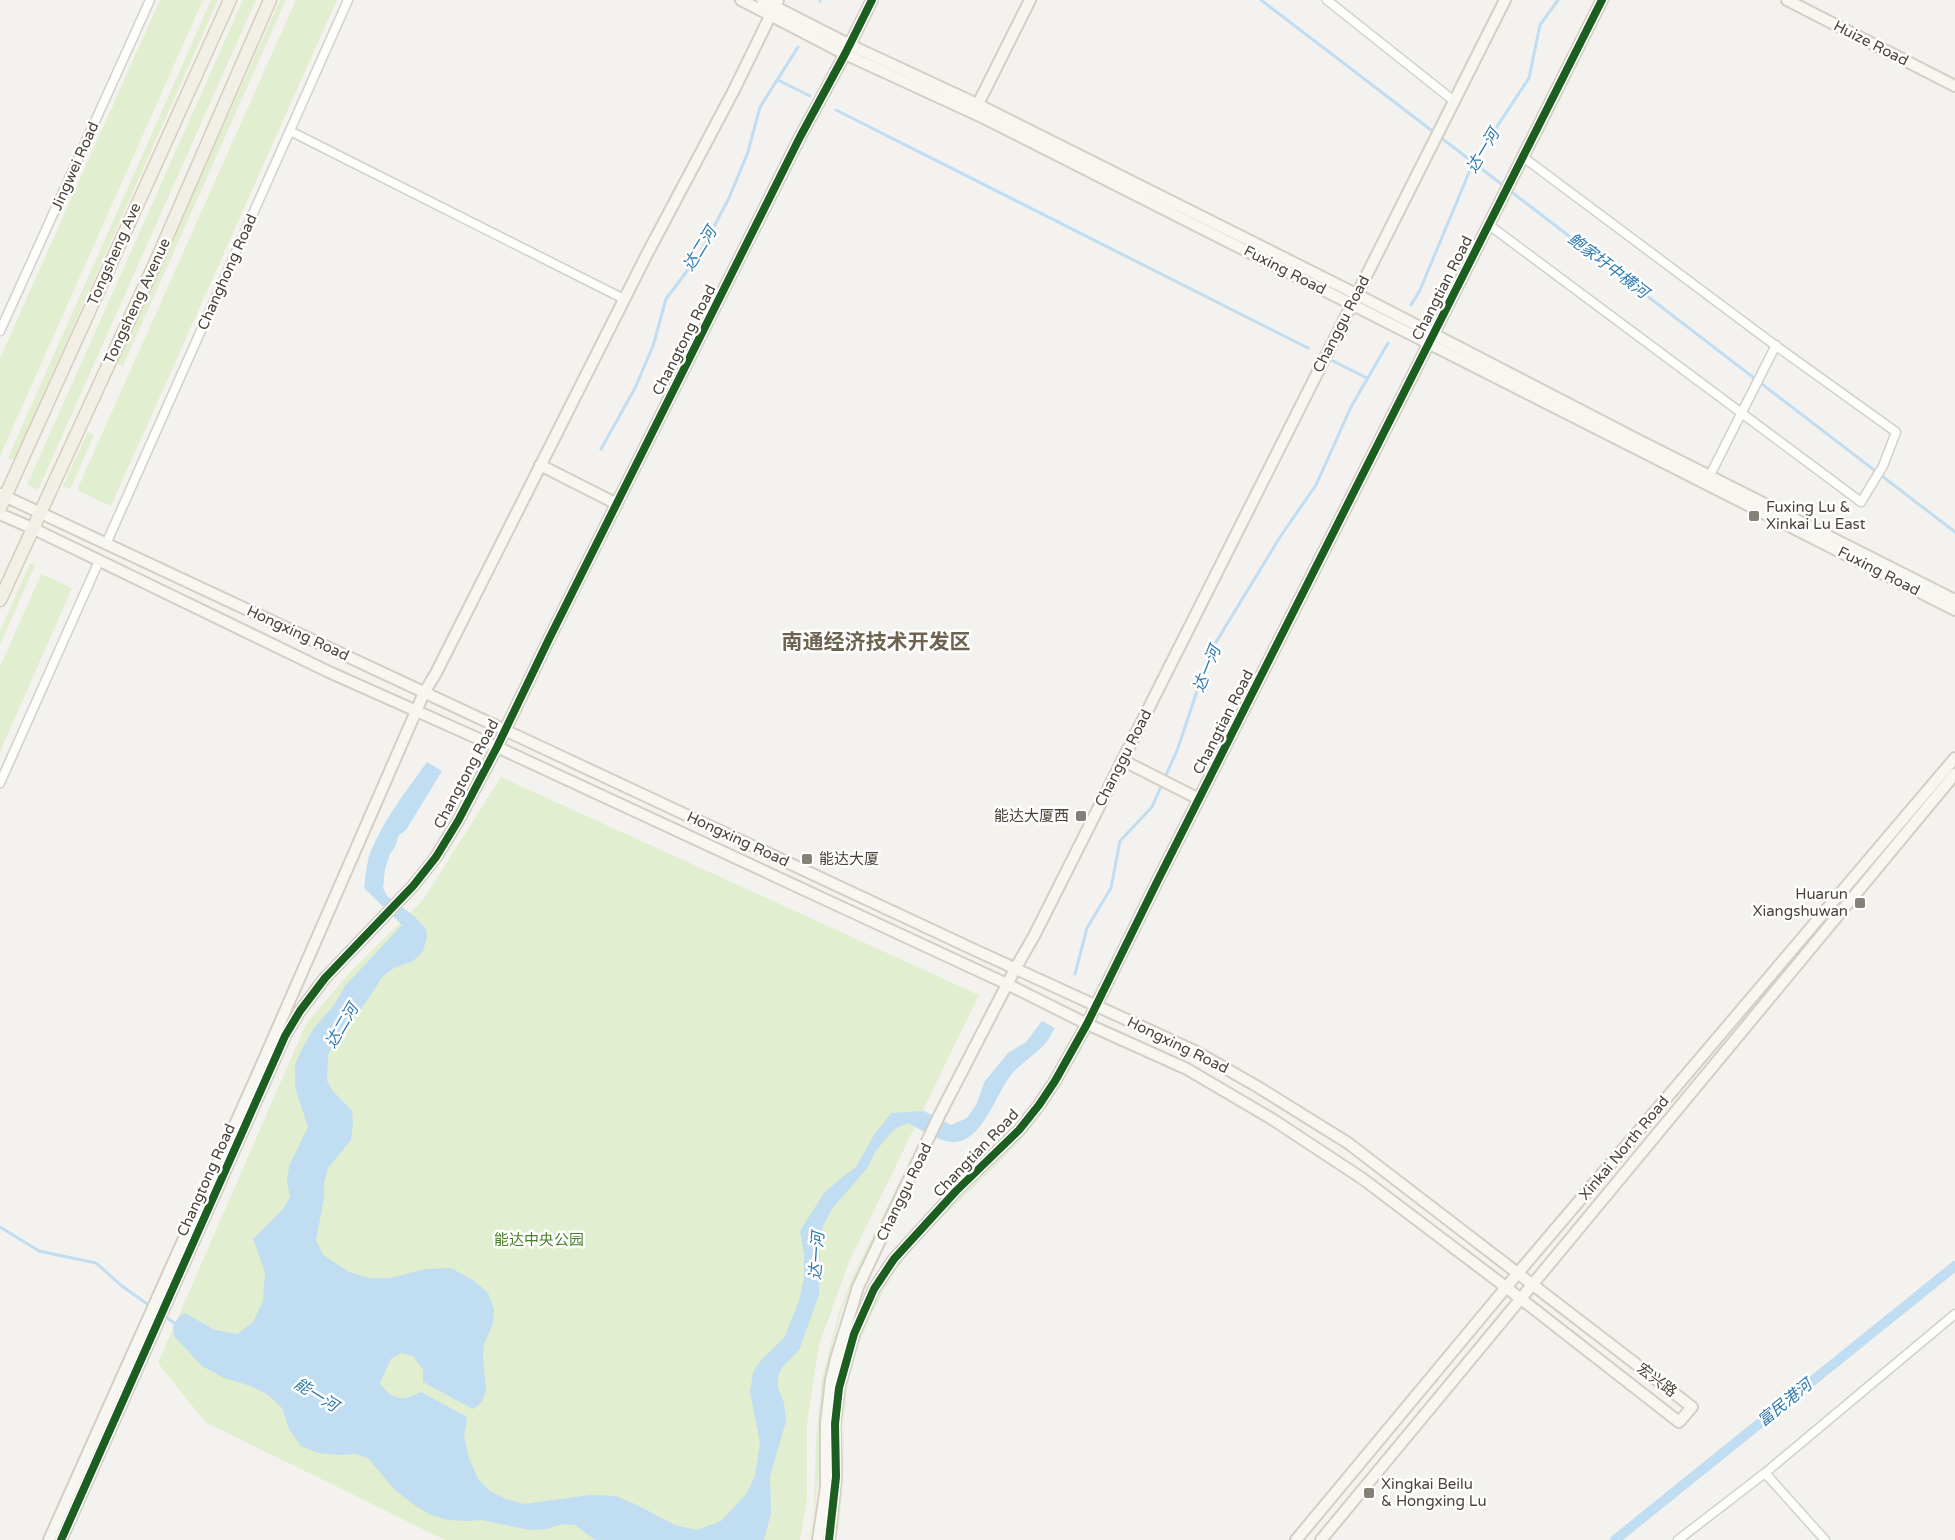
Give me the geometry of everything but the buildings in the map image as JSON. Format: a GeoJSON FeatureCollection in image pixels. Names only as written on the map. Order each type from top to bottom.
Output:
{"type":"FeatureCollection","features":[{"type":"Feature","properties":{"kind":"main road","name":"Tongsheng Ave"},"geometry":{"type":"LineString","coordinates":[[0,508],[3,495],[230,0]]}},
{"type":"Feature","properties":{"kind":"main road","name":"Tongsheng Avenue"},"geometry":{"type":"LineString","coordinates":[[0,600],[154,266],[270,0]]}},
{"type":"Feature","properties":{"kind":"street","name":"Jingwei Road"},"geometry":{"type":"LineString","coordinates":[[0,332],[150,0]]}},
{"type":"Feature","properties":{"kind":"street","name":"Changhong Road"},"geometry":{"type":"LineString","coordinates":[[106,544],[348,0]]}},
{"type":"Feature","properties":{"kind":"street","name":"Fuxing Road"},"geometry":{"type":"LineString","coordinates":[[741,0],[774,7]]}},
{"type":"Feature","properties":{"kind":"street","name":"Fuxing Road"},"geometry":{"type":"LineString","coordinates":[[762,0],[848,49],[975,108],[1708,479],[1955,600]]}},
{"type":"Feature","properties":{"kind":"street","name":"Changtong Road"},"geometry":{"type":"LineString","coordinates":[[61,1540],[285,1036],[325,978],[399,902],[436,857],[458,821],[800,137],[872,0]]}},
{"type":"Feature","properties":{"kind":"street"},"geometry":{"type":"LineString","coordinates":[[975,108],[1030,0]]}},
{"type":"Feature","properties":{"kind":"street"},"geometry":{"type":"LineString","coordinates":[[1327,0],[1454,101]]}},
{"type":"Feature","properties":{"kind":"street","name":"Changgu Road"},"geometry":{"type":"LineString","coordinates":[[818,1540],[826,1487],[826,1423],[831,1380],[858,1287],[939,1116],[1034,936],[1505,0]]}},
{"type":"Feature","properties":{"kind":"street","name":"Changtian Road"},"geometry":{"type":"LineString","coordinates":[[829,1540],[836,1477],[835,1424],[839,1388],[854,1334],[874,1289],[894,1259],[929,1220],[1019,1130],[1055,1081],[1087,1024],[1602,0]]}},
{"type":"Feature","properties":{"kind":"street","name":"Huize Road"},"geometry":{"type":"LineString","coordinates":[[1787,0],[1955,86]]}},
{"type":"Feature","properties":{"kind":"street","name":"Changtong Road"},"geometry":{"type":"LineString","coordinates":[[49,1540],[424,693],[624,299],[733,92],[774,7]]}},
{"type":"Feature","properties":{"kind":"street"},"geometry":{"type":"LineString","coordinates":[[290,131],[624,299]]}},
{"type":"Feature","properties":{"kind":"street"},"geometry":{"type":"LineString","coordinates":[[1489,225],[1861,502],[1883,466],[1896,432],[1523,156]]}},
{"type":"Feature","properties":{"kind":"street"},"geometry":{"type":"LineString","coordinates":[[1708,479],[1776,345]]}},
{"type":"Feature","properties":{"kind":"street"},"geometry":{"type":"LineString","coordinates":[[540,465],[617,504]]}},
{"type":"Feature","properties":{"kind":"street","name":"Fuxing Road"},"geometry":{"type":"LineString","coordinates":[[1708,479],[1955,610]]}},
{"type":"Feature","properties":{"kind":"street","name":"Hongxing Road"},"geometry":{"type":"LineString","coordinates":[[3,495],[1197,1052],[1338,1137],[1533,1285]]}},
{"type":"Feature","properties":{"kind":"street","name":"Hongxing Road"},"geometry":{"type":"LineString","coordinates":[[0,514],[319,667],[497,747],[1187,1069],[1272,1119],[1363,1179],[1521,1299]]}},
{"type":"Feature","properties":{"kind":"street"},"geometry":{"type":"LineString","coordinates":[[0,783],[99,561]]}},
{"type":"Feature","properties":{"kind":"street","name":"Xinkai North Road"},"geometry":{"type":"LineString","coordinates":[[1296,1540],[1518,1273],[1955,758]]}},
{"type":"Feature","properties":{"kind":"street"},"geometry":{"type":"LineString","coordinates":[[1122,760],[1200,799]]}},
{"type":"Feature","properties":{"kind":"street","name":"Xinkai North Road"},"geometry":{"type":"LineString","coordinates":[[1321,1540],[1955,774]]}},
{"type":"Feature","properties":{"kind":"street","name":"宏兴路"},"geometry":{"type":"LineString","coordinates":[[1521,1299],[1679,1422],[1692,1407],[1533,1285]]}},
{"type":"Feature","properties":{"kind":"street"},"geometry":{"type":"LineString","coordinates":[[1678,1540],[1765,1473],[1955,1314]]}},
{"type":"Feature","properties":{"kind":"street"},"geometry":{"type":"LineString","coordinates":[[1765,1473],[1826,1540]]}},
{"type":"Feature","properties":{"kind":"green space"},"geometry":{"type":"Polygon","coordinates":[[[160,0],[203,0],[0,456],[0,358],[160,0]]]}},
{"type":"Feature","properties":{"kind":"green space"},"geometry":{"type":"Polygon","coordinates":[[[211,0],[218,0],[14,460],[8,458],[211,0]]]}},
{"type":"Feature","properties":{"kind":"green space"},"geometry":{"type":"Polygon","coordinates":[[[243,0],[256,0],[38,490],[27,485],[243,0]]]}},
{"type":"Feature","properties":{"kind":"green space"},"geometry":{"type":"Polygon","coordinates":[[[280,0],[286,0],[123,366],[117,363],[280,0]]]}},
{"type":"Feature","properties":{"kind":"green space"},"geometry":{"type":"Polygon","coordinates":[[[296,0],[337,0],[111,506],[77,490],[296,0]]]}},
{"type":"Feature","properties":{"kind":"green space"},"geometry":{"type":"Polygon","coordinates":[[[1610,0],[1539,142],[1538,141],[1610,0]]]}},
{"type":"Feature","properties":{"kind":"green space"},"geometry":{"type":"Polygon","coordinates":[[[1334,330],[1030,932],[1029,931],[1334,330]]]}},
{"type":"Feature","properties":{"kind":"green space"},"geometry":{"type":"Polygon","coordinates":[[[1420,372],[1422,373],[1117,976],[1116,975],[1420,372]]]}},
{"type":"Feature","properties":{"kind":"green space"},"geometry":{"type":"Polygon","coordinates":[[[88,432],[94,435],[70,489],[63,486],[88,432]]]}},
{"type":"Feature","properties":{"kind":"green space"},"geometry":{"type":"Polygon","coordinates":[[[30,563],[35,565],[0,645],[0,631],[30,563]]]}},
{"type":"Feature","properties":{"kind":"green space"},"geometry":{"type":"Polygon","coordinates":[[[41,574],[72,588],[0,752],[0,667],[41,574]]]}},
{"type":"Feature","properties":{"kind":"green space","name":"能达中央公园"},"geometry":{"type":"Polygon","coordinates":[[[501,777],[979,995],[849,1262],[819,1345],[807,1424],[807,1501],[800,1540],[445,1540],[205,1422],[158,1363],[306,1024],[352,970],[423,900],[501,777]]]}},
{"type":"Feature","properties":{"kind":"green space"},"geometry":{"type":"Polygon","coordinates":[[[985,1012],[856,1275],[841,1312],[824,1380],[819,1477],[809,1540],[814,1507],[816,1438],[822,1379],[839,1312],[854,1273],[985,1012]]]}},
{"type":"Feature","properties":{"kind":"green space"},"geometry":{"type":"Polygon","coordinates":[[[1081,1050],[1059,1087],[1044,1111],[1017,1144],[918,1243],[905,1258],[883,1292],[865,1329],[847,1390],[841,1505],[836,1540],[834,1540],[841,1494],[845,1396],[853,1357],[863,1329],[880,1294],[903,1258],[932,1225],[1017,1142],[1055,1093],[1081,1050]]]}},
{"type":"Feature","properties":{"kind":"water"},"geometry":{"type":"Polygon","coordinates":[[[427,762],[442,771],[406,830],[398,836],[385,869],[383,888],[387,896],[414,916],[426,929],[427,937],[423,951],[413,961],[394,968],[383,976],[364,1005],[335,1041],[328,1055],[327,1081],[352,1111],[353,1123],[351,1140],[328,1168],[316,1240],[323,1255],[349,1272],[369,1278],[390,1278],[426,1269],[451,1268],[473,1280],[488,1293],[494,1309],[493,1324],[484,1344],[486,1391],[481,1403],[473,1409],[423,1382],[423,1370],[413,1356],[401,1353],[391,1359],[380,1383],[384,1389],[398,1398],[409,1397],[421,1392],[467,1417],[464,1436],[469,1458],[478,1479],[490,1491],[506,1499],[524,1504],[590,1495],[616,1496],[675,1525],[697,1530],[721,1521],[747,1493],[755,1476],[760,1443],[750,1392],[753,1372],[762,1359],[784,1338],[799,1301],[804,1277],[804,1254],[800,1231],[824,1193],[856,1167],[874,1135],[891,1113],[924,1111],[951,1125],[967,1118],[976,1105],[985,1081],[1008,1053],[1026,1042],[1042,1021],[1055,1028],[1044,1045],[1011,1075],[974,1133],[966,1139],[951,1142],[932,1136],[908,1123],[896,1128],[875,1152],[868,1167],[832,1209],[823,1226],[819,1295],[799,1350],[782,1367],[778,1376],[778,1388],[784,1403],[786,1421],[770,1476],[771,1513],[764,1540],[595,1540],[575,1525],[563,1524],[547,1529],[530,1530],[481,1520],[448,1520],[431,1515],[394,1489],[368,1458],[356,1454],[318,1453],[301,1446],[289,1429],[282,1408],[268,1395],[251,1386],[224,1378],[202,1366],[174,1336],[175,1323],[185,1313],[215,1330],[237,1334],[253,1322],[263,1301],[265,1272],[253,1239],[283,1209],[290,1197],[287,1182],[289,1166],[308,1127],[295,1087],[295,1064],[314,1028],[335,1004],[345,986],[402,925],[364,888],[366,870],[371,851],[382,828],[427,762]]]}},
{"type":"Feature","properties":{"kind":"waterway","name":"鲍家圩中横河"},"geometry":{"type":"LineString","coordinates":[[1261,0],[1435,133]]}},
{"type":"Feature","properties":{"kind":"waterway","name":"达一河"},"geometry":{"type":"LineString","coordinates":[[1411,305],[1420,290],[1473,163],[1529,78],[1540,25],[1558,0]]}},
{"type":"Feature","properties":{"kind":"waterway","name":"达二河"},"geometry":{"type":"LineString","coordinates":[[601,449],[635,388],[653,346],[666,299],[699,255],[729,198],[748,152],[760,107],[798,47]]}},
{"type":"Feature","properties":{"kind":"waterway"},"geometry":{"type":"LineString","coordinates":[[778,80],[810,96]]}},
{"type":"Feature","properties":{"kind":"waterway"},"geometry":{"type":"LineString","coordinates":[[836,110],[1308,348]]}},
{"type":"Feature","properties":{"kind":"waterway","name":"鲍家圩中横河"},"geometry":{"type":"LineString","coordinates":[[1440,137],[1504,186]]}},
{"type":"Feature","properties":{"kind":"waterway","name":"鲍家圩中横河"},"geometry":{"type":"LineString","coordinates":[[1509,190],[1955,532]]}},
{"type":"Feature","properties":{"kind":"waterway","name":"达一河"},"geometry":{"type":"LineString","coordinates":[[1075,974],[1087,928],[1111,888],[1120,841],[1152,807],[1178,748],[1210,652],[1280,537],[1316,485],[1351,407],[1388,343]]}},
{"type":"Feature","properties":{"kind":"waterway"},"geometry":{"type":"LineString","coordinates":[[1333,361],[1367,378]]}},
{"type":"Feature","properties":{"kind":"waterway","name":"能一河"},"geometry":{"type":"LineString","coordinates":[[0,1227],[39,1251],[96,1263],[150,1306]]}},
{"type":"Feature","properties":{"kind":"waterway","name":"富民港河"},"geometry":{"type":"LineString","coordinates":[[1615,1540],[1955,1266]]}},
{"type":"Feature","properties":{"kind":"waterway","name":"能一河"},"geometry":{"type":"LineString","coordinates":[[163,1315],[177,1325]]}},
{"type":"Feature","properties":{"kind":"cycle path"},"geometry":{"type":"LineString","coordinates":[[61,1540],[285,1036],[300,1011],[325,978],[413,886],[436,857],[458,821],[800,137],[872,0]]}},
{"type":"Feature","properties":{"kind":"cycle path"},"geometry":{"type":"LineString","coordinates":[[829,1540],[836,1477],[835,1424],[839,1388],[854,1334],[874,1289],[894,1259],[956,1191],[1019,1130],[1055,1081],[1087,1024],[1602,0]]}},
{"type":"Feature","properties":{"kind":"place","name":"Fuxing Lu & Xinkai Lu East"},"geometry":{"type":"Point","coordinates":[1754,516]}},
{"type":"Feature","properties":{"kind":"place","name":"能达大厦西"},"geometry":{"type":"Point","coordinates":[1081,816]}},
{"type":"Feature","properties":{"kind":"place","name":"能达大厦"},"geometry":{"type":"Point","coordinates":[807,859]}},
{"type":"Feature","properties":{"kind":"place","name":"Huarun Xiangshuwan"},"geometry":{"type":"Point","coordinates":[1860,903]}},
{"type":"Feature","properties":{"kind":"place","name":"Xingkai Beilu & Hongxing Lu"},"geometry":{"type":"Point","coordinates":[1369,1493]}},
{"type":"Feature","properties":{"kind":"district","name":"南通经济技术开发区"},"geometry":{"type":"Point","coordinates":[876,642]}}]}
